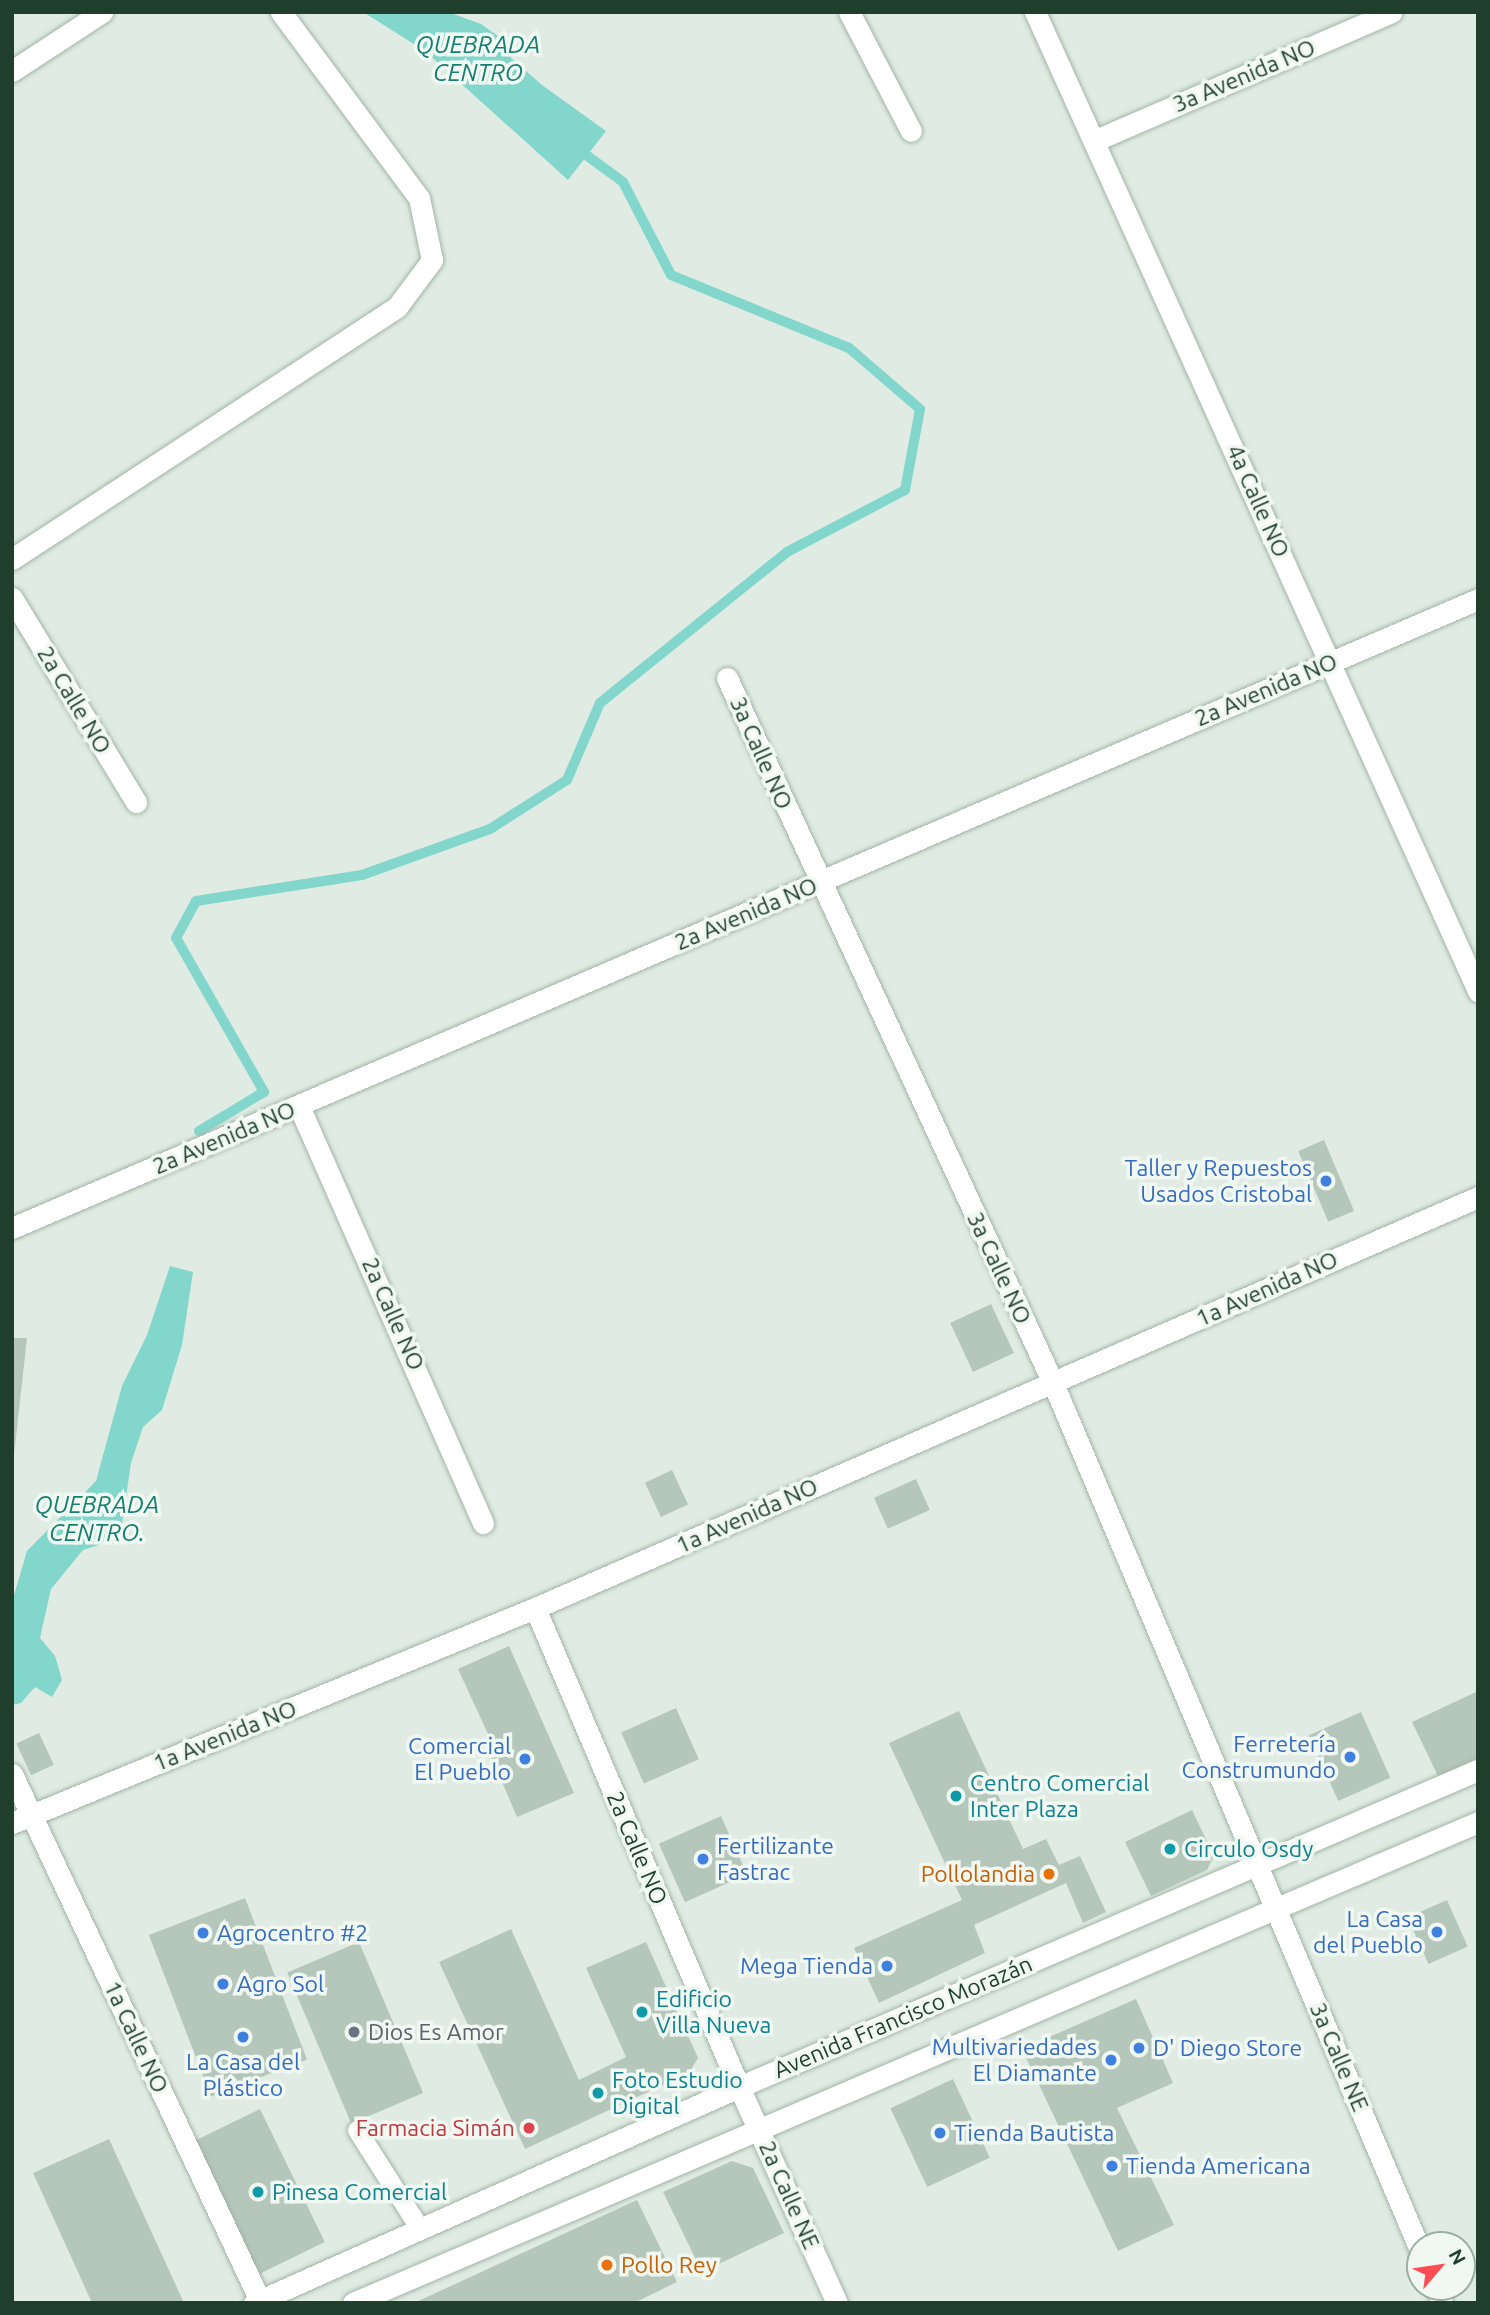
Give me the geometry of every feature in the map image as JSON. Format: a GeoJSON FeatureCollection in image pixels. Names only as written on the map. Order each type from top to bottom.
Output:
{"type":"FeatureCollection","features":[{"type":"Feature","properties":{"kind":"street"},"geometry":{"type":"LineString","coordinates":[[12,71],[102,12]]}},
{"type":"Feature","properties":{"kind":"street"},"geometry":{"type":"LineString","coordinates":[[12,559],[397,307],[432,260],[419,198],[281,12]]}},
{"type":"Feature","properties":{"kind":"street"},"geometry":{"type":"LineString","coordinates":[[849,12],[911,131]]}},
{"type":"Feature","properties":{"kind":"street","name":"4a Calle NO"},"geometry":{"type":"LineString","coordinates":[[1035,12],[1096,141],[1478,991]]}},
{"type":"Feature","properties":{"kind":"street","name":"3a Avenida NO"},"geometry":{"type":"LineString","coordinates":[[1096,141],[1392,12]]}},
{"type":"Feature","properties":{"kind":"street","name":"2a Calle NO"},"geometry":{"type":"LineString","coordinates":[[12,598],[135,802]]}},
{"type":"Feature","properties":{"kind":"street","name":"2a Avenida NO"},"geometry":{"type":"LineString","coordinates":[[12,1228],[1478,599]]}},
{"type":"Feature","properties":{"kind":"street","name":"3a Calle NO"},"geometry":{"type":"LineString","coordinates":[[727,678],[1052,1383],[1257,1865]]}},
{"type":"Feature","properties":{"kind":"street","name":"2a Calle NO"},"geometry":{"type":"LineString","coordinates":[[299,1106],[483,1523]]}},
{"type":"Feature","properties":{"kind":"street","name":"1a Avenida NO"},"geometry":{"type":"LineString","coordinates":[[12,1823],[535,1608],[1478,1197]]}},
{"type":"Feature","properties":{"kind":"street","name":"2a Calle NO"},"geometry":{"type":"LineString","coordinates":[[535,1608],[739,2087]]}},
{"type":"Feature","properties":{"kind":"street","name":"Avenida Francisco Morazán"},"geometry":{"type":"LineString","coordinates":[[258,2302],[739,2087],[1478,1770]]}},
{"type":"Feature","properties":{"kind":"street","name":"1a Calle NO"},"geometry":{"type":"LineString","coordinates":[[12,1774],[258,2302]]}},
{"type":"Feature","properties":{"kind":"street","name":"Avenida Francisco Morazán"},"geometry":{"type":"LineString","coordinates":[[353,2303],[1478,1822]]}},
{"type":"Feature","properties":{"kind":"street","name":"3a Calle NE"},"geometry":{"type":"LineString","coordinates":[[1257,1865],[1412,2231]]}},
{"type":"Feature","properties":{"kind":"street","name":"2a Calle NE"},"geometry":{"type":"LineString","coordinates":[[739,2087],[837,2303]]}},
{"type":"Feature","properties":{"kind":"lane"},"geometry":{"type":"LineString","coordinates":[[357,2130],[420,2229]]}},
{"type":"Feature","properties":{"kind":"water","name":"QUEBRADA CENTRO"},"geometry":{"type":"Polygon","coordinates":[[[363,12],[448,12],[481,24],[508,43],[511,58],[542,85],[606,131],[568,180],[425,51],[363,12]]]}},
{"type":"Feature","properties":{"kind":"water","name":"QUEBRADA CENTRO."},"geometry":{"type":"Polygon","coordinates":[[[170,1266],[193,1272],[182,1345],[162,1410],[143,1427],[131,1463],[120,1538],[83,1550],[51,1589],[40,1638],[55,1656],[62,1680],[52,1697],[35,1687],[21,1703],[12,1705],[12,1602],[27,1551],[96,1481],[122,1386],[147,1335],[170,1266]]]}},
{"type":"Feature","properties":{"kind":"building","name":"Taller y Repuestos Usados Cristobal"},"geometry":{"type":"Polygon","coordinates":[[[1324,1140],[1354,1211],[1328,1222],[1298,1151],[1324,1140]]]}},
{"type":"Feature","properties":{"kind":"building"},"geometry":{"type":"Polygon","coordinates":[[[991,1304],[1014,1353],[973,1372],[950,1323],[991,1304]]]}},
{"type":"Feature","properties":{"kind":"building"},"geometry":{"type":"Polygon","coordinates":[[[12,1338],[27,1338],[14,1455],[12,1455],[12,1338]]]}},
{"type":"Feature","properties":{"kind":"building"},"geometry":{"type":"Polygon","coordinates":[[[672,1470],[688,1504],[661,1517],[645,1483],[672,1470]]]}},
{"type":"Feature","properties":{"kind":"building"},"geometry":{"type":"Polygon","coordinates":[[[916,1479],[930,1510],[888,1529],[874,1498],[916,1479]]]}},
{"type":"Feature","properties":{"kind":"building"},"geometry":{"type":"Polygon","coordinates":[[[509,1646],[574,1793],[517,1817],[488,1749],[494,1747],[458,1669],[509,1646]]]}},
{"type":"Feature","properties":{"kind":"building"},"geometry":{"type":"Polygon","coordinates":[[[1478,1691],[1478,1758],[1438,1776],[1412,1722],[1478,1691]]]}},
{"type":"Feature","properties":{"kind":"building"},"geometry":{"type":"Polygon","coordinates":[[[676,1708],[699,1759],[644,1784],[621,1732],[676,1708]]]}},
{"type":"Feature","properties":{"kind":"building","name":"Centro Comercial Inter Plaza"},"geometry":{"type":"Polygon","coordinates":[[[959,1711],[1023,1849],[1046,1839],[1059,1865],[1080,1856],[1106,1912],[1083,1923],[1066,1883],[974,1925],[985,1953],[879,2003],[854,1948],[962,1900],[889,1743],[959,1711]]]}},
{"type":"Feature","properties":{"kind":"building","name":"Ferretería Construmundo"},"geometry":{"type":"Polygon","coordinates":[[[1361,1712],[1390,1778],[1338,1801],[1309,1735],[1361,1712]]]}},
{"type":"Feature","properties":{"kind":"building"},"geometry":{"type":"Polygon","coordinates":[[[39,1733],[54,1765],[31,1775],[16,1744],[39,1733]]]}},
{"type":"Feature","properties":{"kind":"building","name":"Circulo Osdy"},"geometry":{"type":"Polygon","coordinates":[[[1192,1810],[1214,1856],[1207,1870],[1151,1896],[1125,1842],[1192,1810]]]}},
{"type":"Feature","properties":{"kind":"building","name":"Fertilizante Fastrac"},"geometry":{"type":"Polygon","coordinates":[[[721,1816],[747,1874],[685,1902],[659,1844],[721,1816]]]}},
{"type":"Feature","properties":{"kind":"building"},"geometry":{"type":"Polygon","coordinates":[[[245,1898],[307,2060],[211,2096],[149,1935],[245,1898]]]}},
{"type":"Feature","properties":{"kind":"building","name":"La Casa del Pueblo"},"geometry":{"type":"Polygon","coordinates":[[[1447,1900],[1468,1947],[1428,1964],[1408,1917],[1447,1900]]]}},
{"type":"Feature","properties":{"kind":"building"},"geometry":{"type":"Polygon","coordinates":[[[511,1929],[579,2080],[626,2057],[586,1968],[646,1942],[698,2058],[689,2073],[525,2149],[439,1962],[511,1929]]]}},
{"type":"Feature","properties":{"kind":"building","name":"Dios Es Amor"},"geometry":{"type":"Polygon","coordinates":[[[359,1942],[423,2093],[351,2123],[287,1972],[359,1942]]]}},
{"type":"Feature","properties":{"kind":"building","name":"Tienda Americana"},"geometry":{"type":"Polygon","coordinates":[[[1136,1999],[1173,2083],[1117,2108],[1174,2225],[1118,2251],[1022,2049],[1136,1999]]]}},
{"type":"Feature","properties":{"kind":"building","name":"Tienda Bautista"},"geometry":{"type":"Polygon","coordinates":[[[953,2079],[990,2158],[927,2187],[890,2108],[953,2079]]]}},
{"type":"Feature","properties":{"kind":"building","name":"Pinesa Comercial"},"geometry":{"type":"Polygon","coordinates":[[[260,2109],[325,2242],[257,2275],[192,2142],[260,2109]]]}},
{"type":"Feature","properties":{"kind":"building"},"geometry":{"type":"Polygon","coordinates":[[[109,2139],[184,2303],[92,2303],[33,2173],[109,2139]]]}},
{"type":"Feature","properties":{"kind":"building"},"geometry":{"type":"Polygon","coordinates":[[[732,2161],[753,2168],[784,2233],[702,2272],[663,2192],[732,2161]]]}},
{"type":"Feature","properties":{"kind":"building"},"geometry":{"type":"Polygon","coordinates":[[[637,2200],[677,2282],[634,2303],[414,2303],[637,2200]]]}},
{"type":"Feature","properties":{"kind":"waterway"},"geometry":{"type":"LineString","coordinates":[[199,1131],[264,1092],[176,938],[196,901],[362,875],[490,829],[567,780],[600,703],[787,552],[905,490],[920,409],[849,348],[671,275],[623,182],[578,149]]}},
{"type":"Feature","properties":{"kind":"place","name":"Taller y Repuestos Usados Cristobal"},"geometry":{"type":"Point","coordinates":[1326,1181]}},
{"type":"Feature","properties":{"kind":"place","name":"Ferretería Construmundo"},"geometry":{"type":"Point","coordinates":[1350,1757]}},
{"type":"Feature","properties":{"kind":"place","name":"Comercial El Pueblo"},"geometry":{"type":"Point","coordinates":[525,1759]}},
{"type":"Feature","properties":{"kind":"place","name":"Centro Comercial Inter Plaza"},"geometry":{"type":"Point","coordinates":[956,1796]}},
{"type":"Feature","properties":{"kind":"place","name":"Circulo Osdy"},"geometry":{"type":"Point","coordinates":[1170,1849]}},
{"type":"Feature","properties":{"kind":"place","name":"Fertilizante Fastrac"},"geometry":{"type":"Point","coordinates":[703,1859]}},
{"type":"Feature","properties":{"kind":"place","name":"Pollolandia"},"geometry":{"type":"Point","coordinates":[1049,1874]}},
{"type":"Feature","properties":{"kind":"place","name":"La Casa del Pueblo"},"geometry":{"type":"Point","coordinates":[1437,1932]}},
{"type":"Feature","properties":{"kind":"place","name":"Agrocentro #2"},"geometry":{"type":"Point","coordinates":[203,1933]}},
{"type":"Feature","properties":{"kind":"place","name":"Mega Tienda"},"geometry":{"type":"Point","coordinates":[887,1966]}},
{"type":"Feature","properties":{"kind":"place","name":"Agro Sol"},"geometry":{"type":"Point","coordinates":[223,1984]}},
{"type":"Feature","properties":{"kind":"place","name":"Edificio Villa Nueva"},"geometry":{"type":"Point","coordinates":[642,2012]}},
{"type":"Feature","properties":{"kind":"place","name":"Dios Es Amor"},"geometry":{"type":"Point","coordinates":[354,2032]}},
{"type":"Feature","properties":{"kind":"place","name":"La Casa del Plástico"},"geometry":{"type":"Point","coordinates":[243,2037]}},
{"type":"Feature","properties":{"kind":"place","name":"D' Diego Store"},"geometry":{"type":"Point","coordinates":[1139,2048]}},
{"type":"Feature","properties":{"kind":"place","name":"Multivariedades El Diamante"},"geometry":{"type":"Point","coordinates":[1111,2060]}},
{"type":"Feature","properties":{"kind":"place","name":"Foto Estudio Digital"},"geometry":{"type":"Point","coordinates":[598,2093]}},
{"type":"Feature","properties":{"kind":"place","name":"Farmacia Simán"},"geometry":{"type":"Point","coordinates":[529,2128]}},
{"type":"Feature","properties":{"kind":"place","name":"Tienda Bautista"},"geometry":{"type":"Point","coordinates":[940,2133]}},
{"type":"Feature","properties":{"kind":"place","name":"Tienda Americana"},"geometry":{"type":"Point","coordinates":[1112,2166]}},
{"type":"Feature","properties":{"kind":"place","name":"Pinesa Comercial"},"geometry":{"type":"Point","coordinates":[258,2192]}},
{"type":"Feature","properties":{"kind":"place","name":"Pollo Rey"},"geometry":{"type":"Point","coordinates":[607,2265]}}]}
